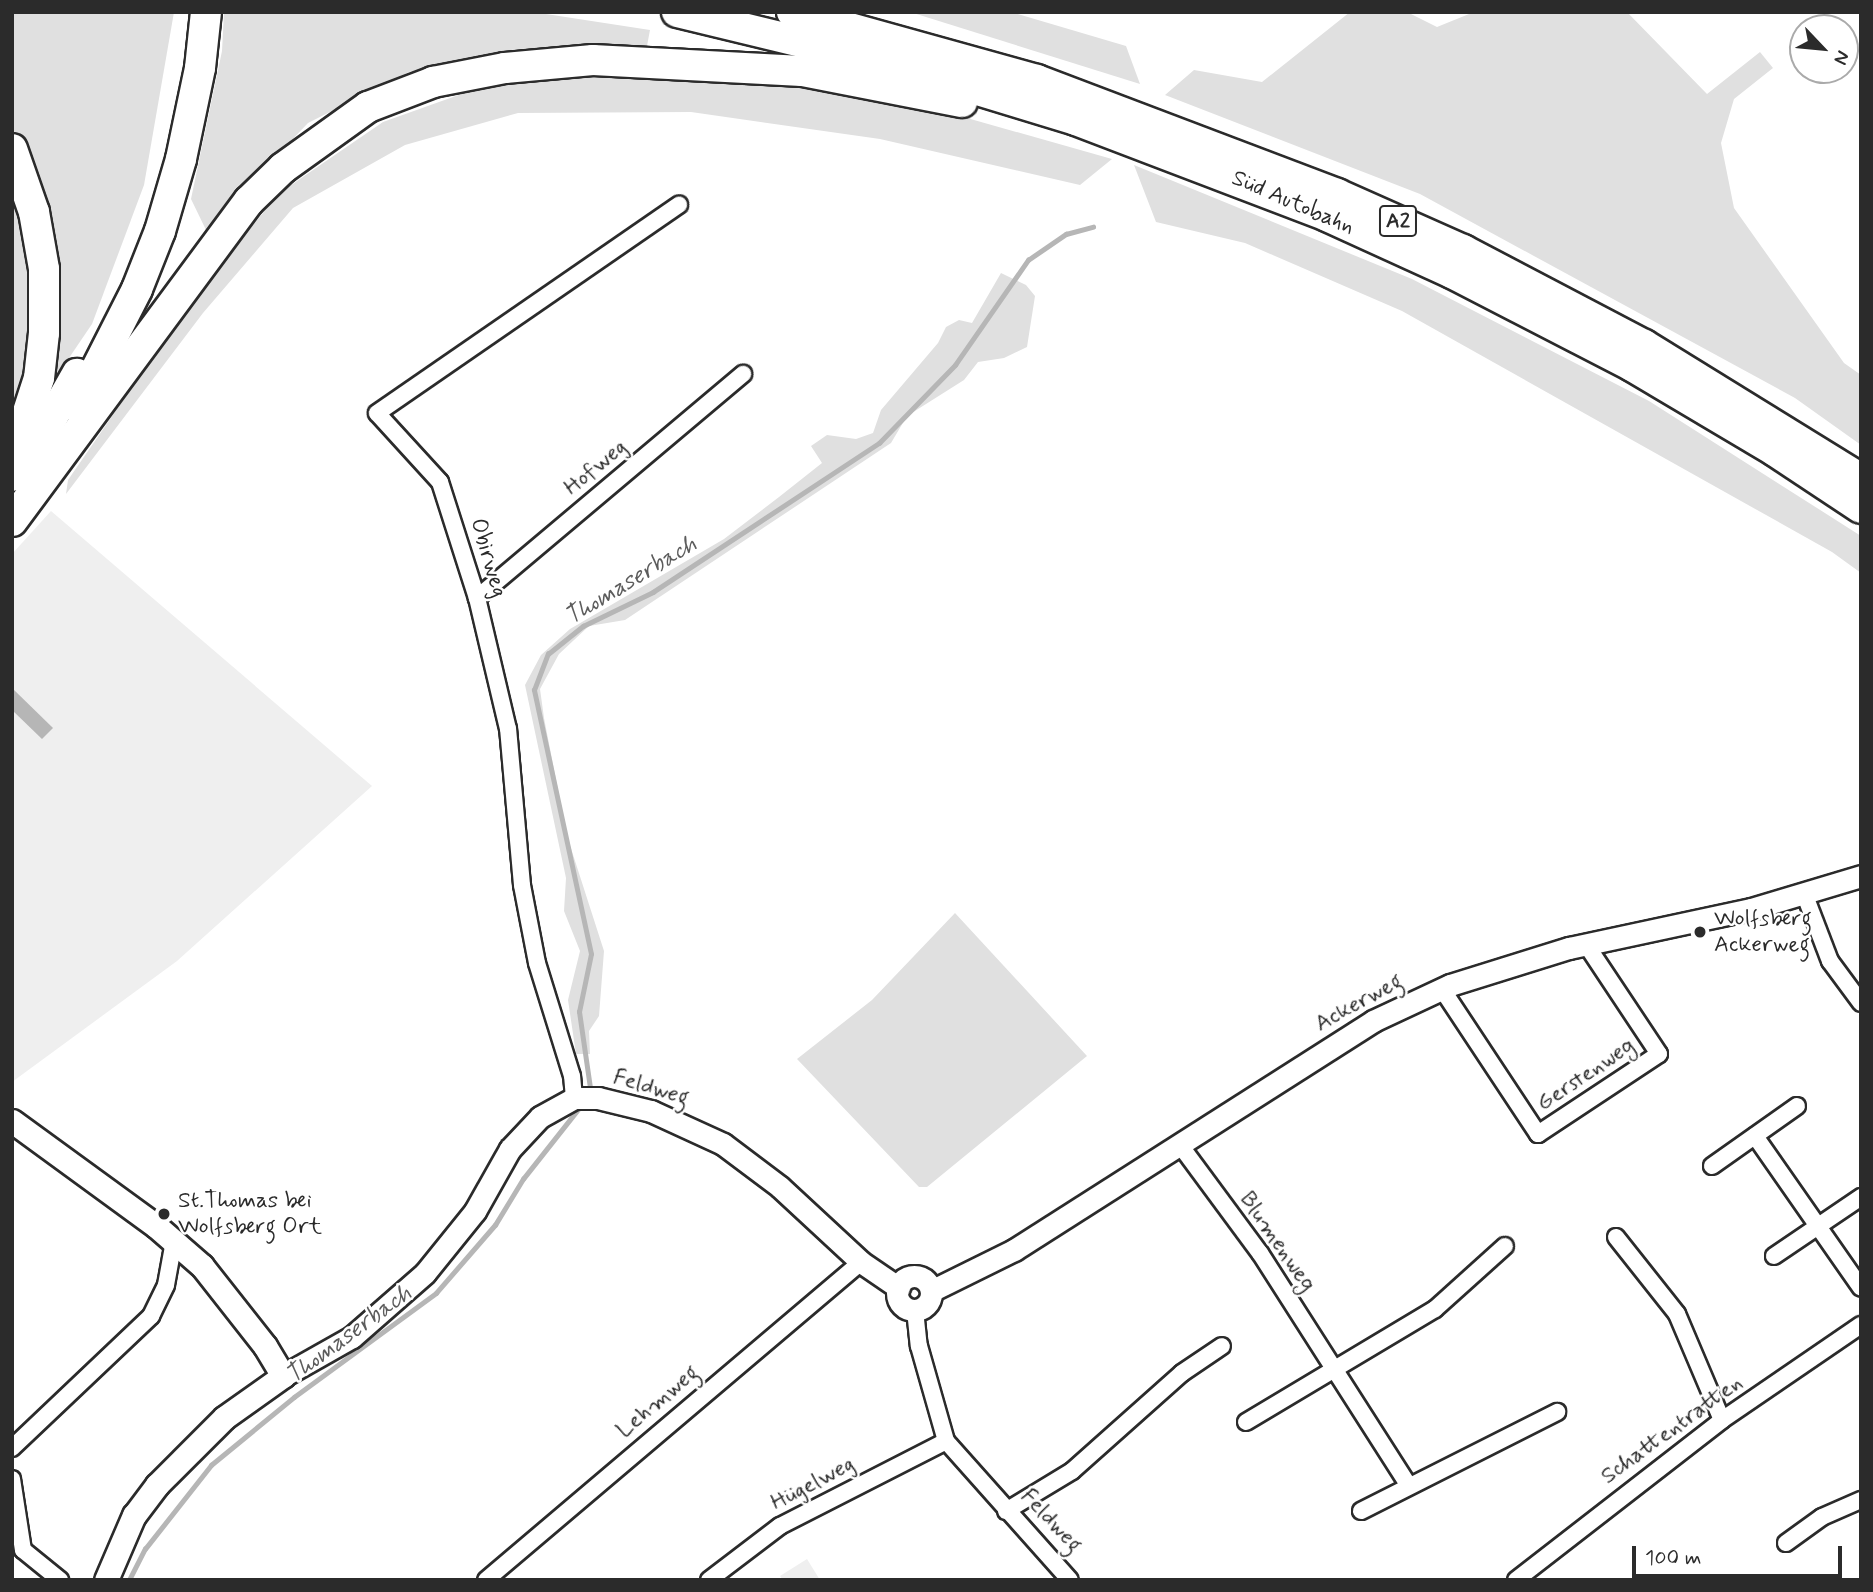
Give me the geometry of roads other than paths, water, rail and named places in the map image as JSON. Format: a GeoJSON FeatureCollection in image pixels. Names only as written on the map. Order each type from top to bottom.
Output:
{"type":"FeatureCollection","features":[{"type":"Feature","properties":{"kind":"highway"},"geometry":{"type":"LineString","coordinates":[[12,476],[40,439],[91,349],[127,271],[161,168],[186,55],[190,12]]}},
{"type":"Feature","properties":{"kind":"highway"},"geometry":{"type":"LineString","coordinates":[[12,507],[66,428],[146,265],[181,159],[200,68],[206,12]]}},
{"type":"Feature","properties":{"kind":"highway","name":"Süd Autobahn"},"geometry":{"type":"LineString","coordinates":[[677,12],[892,64],[1076,120],[1220,172],[1452,273],[1632,366],[1775,451],[1861,508]]}},
{"type":"Feature","properties":{"kind":"highway","name":"Süd Autobahn"},"geometry":{"type":"LineString","coordinates":[[792,12],[1037,80],[1337,194],[1463,250],[1644,345],[1861,479]]}},
{"type":"Feature","properties":{"kind":"highway"},"geometry":{"type":"LineString","coordinates":[[12,522],[249,201],[283,168],[368,107],[433,82],[505,68],[593,60],[692,62],[802,71],[973,103],[1026,118],[1076,120]]}},
{"type":"Feature","properties":{"kind":"highway"},"geometry":{"type":"LineString","coordinates":[[12,149],[34,212],[44,269],[44,333],[38,379],[12,460]]}},
{"type":"Feature","properties":{"kind":"main road"},"geometry":{"type":"LineString","coordinates":[[12,1121],[174,1241],[225,1292],[282,1376],[224,1418],[157,1485],[134,1515],[106,1580]]}},
{"type":"Feature","properties":{"kind":"street","name":"Obirweg"},"geometry":{"type":"LineString","coordinates":[[574,1098],[524,898],[508,729],[477,598],[440,482],[377,413],[679,205]]}},
{"type":"Feature","properties":{"kind":"street","name":"Hofweg"},"geometry":{"type":"LineString","coordinates":[[477,598],[743,374]]}},
{"type":"Feature","properties":{"kind":"street","name":"Ackerweg"},"geometry":{"type":"LineString","coordinates":[[931,1292],[1014,1250],[1373,1021],[1442,989],[1586,944],[1751,909],[1861,876]]}},
{"type":"Feature","properties":{"kind":"street"},"geometry":{"type":"LineString","coordinates":[[1804,893],[1830,961],[1861,1003]]}},
{"type":"Feature","properties":{"kind":"street","name":"Gerstenweg"},"geometry":{"type":"LineString","coordinates":[[1442,989],[1538,1134],[1659,1054],[1586,944]]}},
{"type":"Feature","properties":{"kind":"street","name":"Feldweg"},"geometry":{"type":"LineString","coordinates":[[574,1098],[598,1097],[651,1111],[723,1144],[780,1187],[861,1262],[899,1288]]}},
{"type":"Feature","properties":{"kind":"street"},"geometry":{"type":"LineString","coordinates":[[282,1376],[352,1337],[425,1273],[475,1211],[510,1149],[540,1117],[574,1098]]}},
{"type":"Feature","properties":{"kind":"street"},"geometry":{"type":"LineString","coordinates":[[1712,1167],[1797,1106]]}},
{"type":"Feature","properties":{"kind":"street"},"geometry":{"type":"LineString","coordinates":[[1755,1136],[1861,1288]]}},
{"type":"Feature","properties":{"kind":"street","name":"Blumenweg"},"geometry":{"type":"LineString","coordinates":[[1180,1145],[1259,1253],[1408,1484]]}},
{"type":"Feature","properties":{"kind":"street"},"geometry":{"type":"LineString","coordinates":[[1774,1256],[1861,1197]]}},
{"type":"Feature","properties":{"kind":"street"},"geometry":{"type":"LineString","coordinates":[[1616,1237],[1677,1314],[1722,1420]]}},
{"type":"Feature","properties":{"kind":"street"},"geometry":{"type":"LineString","coordinates":[[12,1448],[151,1316],[166,1285],[174,1241]]}},
{"type":"Feature","properties":{"kind":"street"},"geometry":{"type":"LineString","coordinates":[[1246,1422],[1333,1367],[1435,1309],[1505,1246]]}},
{"type":"Feature","properties":{"kind":"street","name":"Lehmweg"},"geometry":{"type":"LineString","coordinates":[[486,1580],[861,1262]]}},
{"type":"Feature","properties":{"kind":"street"},"geometry":{"type":"LineString","coordinates":[[916,1276],[926,1281],[931,1292],[927,1304],[915,1310],[901,1304],[899,1288],[916,1276]]}},
{"type":"Feature","properties":{"kind":"street","name":"Feldweg"},"geometry":{"type":"LineString","coordinates":[[915,1310],[919,1346],[946,1441],[1070,1580]]}},
{"type":"Feature","properties":{"kind":"street","name":"Schattentratten"},"geometry":{"type":"LineString","coordinates":[[1516,1580],[1722,1420],[1861,1325]]}},
{"type":"Feature","properties":{"kind":"street"},"geometry":{"type":"LineString","coordinates":[[1006,1511],[1072,1471],[1182,1373],[1222,1346]]}},
{"type":"Feature","properties":{"kind":"street"},"geometry":{"type":"LineString","coordinates":[[1361,1511],[1408,1484],[1557,1412]]}},
{"type":"Feature","properties":{"kind":"street","name":"Hügelweg"},"geometry":{"type":"LineString","coordinates":[[709,1580],[780,1525],[946,1441]]}},
{"type":"Feature","properties":{"kind":"street"},"geometry":{"type":"LineString","coordinates":[[12,1479],[23,1550],[60,1580]]}},
{"type":"Feature","properties":{"kind":"street"},"geometry":{"type":"LineString","coordinates":[[1786,1542],[1822,1517],[1861,1500]]}},
{"type":"Feature","properties":{"kind":"waterway","name":"Thomaserbach"},"geometry":{"type":"LineString","coordinates":[[590,1088],[579,1012],[591,954],[534,690],[548,654],[583,626],[653,592],[879,443],[955,365],[1028,260],[1066,234],[1093,227]]}},
{"type":"Feature","properties":{"kind":"waterway","name":"Thomaserbach"},"geometry":{"type":"LineString","coordinates":[[129,1580],[145,1549],[211,1465],[294,1397],[436,1293],[495,1225],[523,1179],[579,1108]]}},
{"type":"Feature","properties":{"kind":"place","name":"Wolfsberg Ackerweg"},"geometry":{"type":"Point","coordinates":[1700,932]}},
{"type":"Feature","properties":{"kind":"place","name":"St.Thomas bei Wolfsberg Ort"},"geometry":{"type":"Point","coordinates":[164,1214]}}]}
